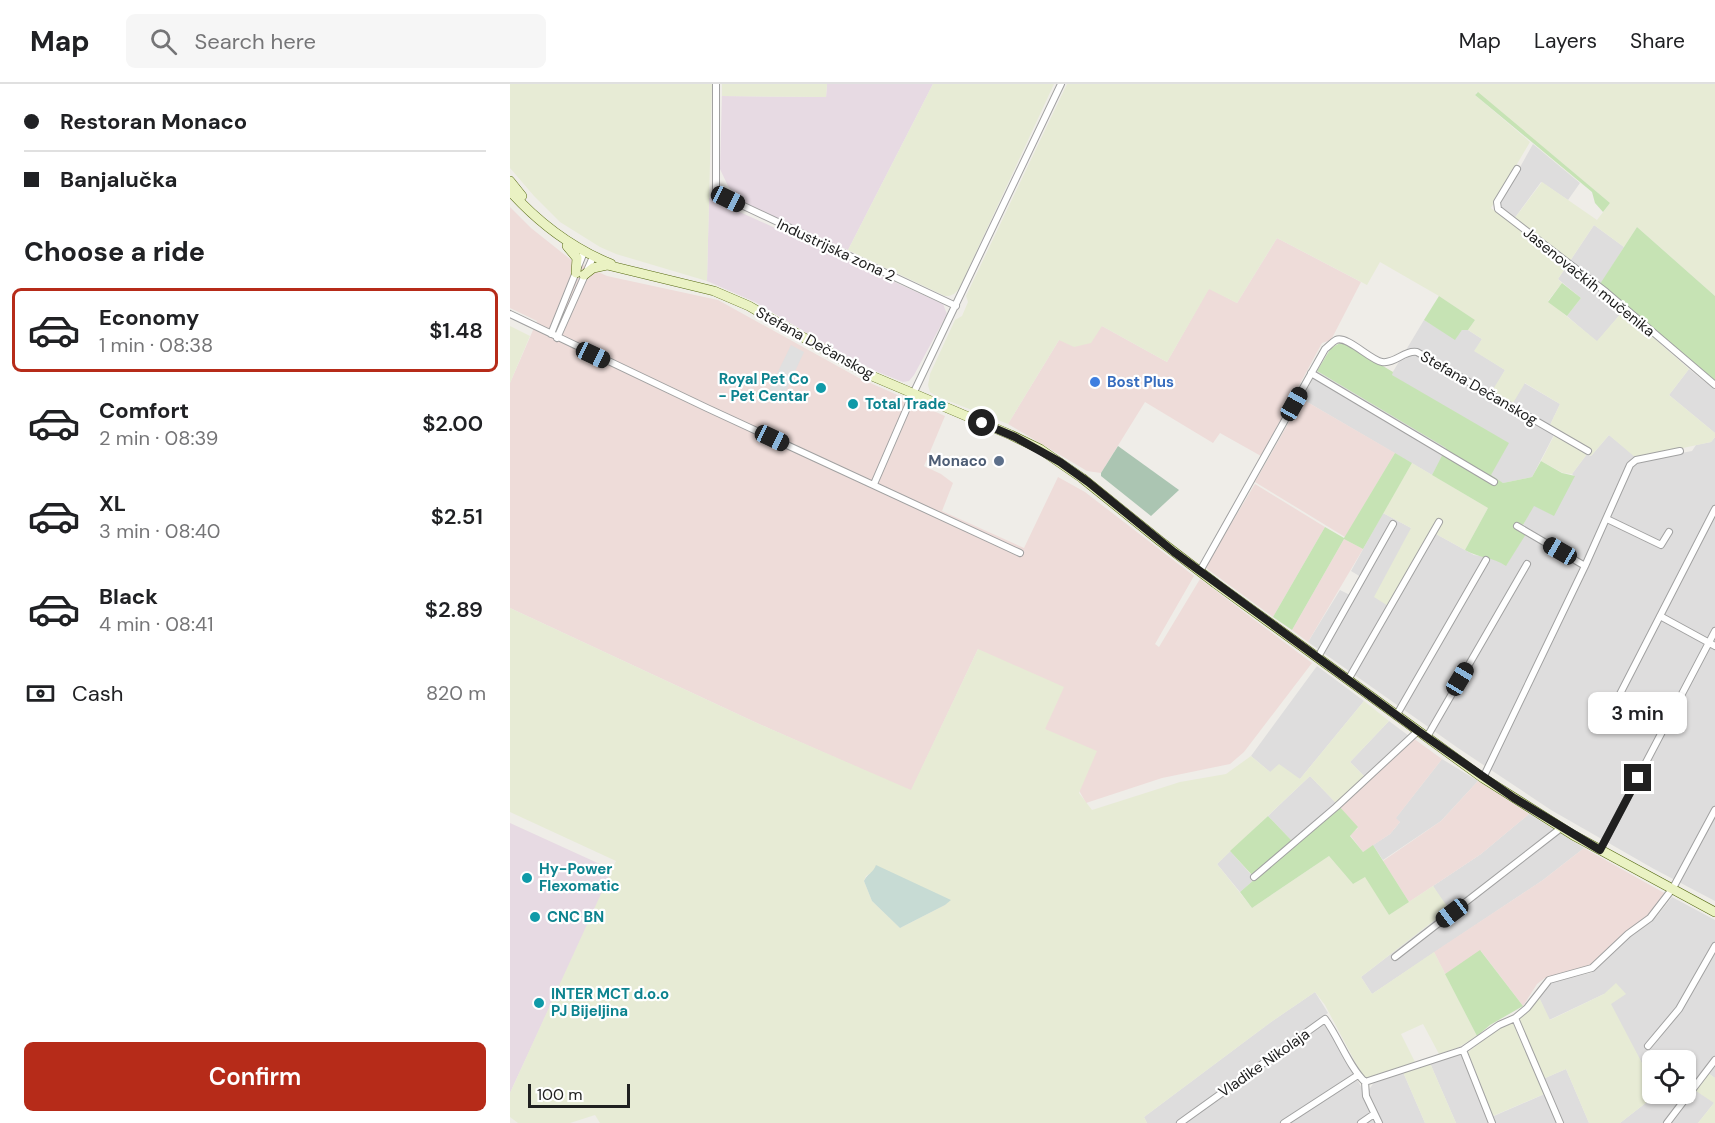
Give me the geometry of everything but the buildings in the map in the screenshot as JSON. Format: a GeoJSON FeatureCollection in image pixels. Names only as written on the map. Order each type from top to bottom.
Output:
{"type":"FeatureCollection","features":[{"type":"Feature","properties":{"kind":"main road"},"geometry":{"type":"LineString","coordinates":[[510,181],[537,218]]}},
{"type":"Feature","properties":{"kind":"main road"},"geometry":{"type":"LineString","coordinates":[[510,191],[537,218],[589,254],[633,270]]}},
{"type":"Feature","properties":{"kind":"main road"},"geometry":{"type":"LineString","coordinates":[[546,225],[574,253],[580,274],[598,266],[607,265],[633,270]]}},
{"type":"Feature","properties":{"kind":"main road","name":"Stefana Dečanskog"},"geometry":{"type":"LineString","coordinates":[[633,270],[714,291],[749,306],[841,360],[1040,449],[1082,478],[1200,571],[1483,778],[1561,828],[1715,912]]}},
{"type":"Feature","properties":{"kind":"street","name":"Industrijska zona 2"},"geometry":{"type":"LineString","coordinates":[[716,84],[716,194],[956,306]]}},
{"type":"Feature","properties":{"kind":"street"},"geometry":{"type":"LineString","coordinates":[[874,484],[913,394],[1061,84]]}},
{"type":"Feature","properties":{"kind":"street","name":"Jasenovačkih mučenika"},"geometry":{"type":"LineString","coordinates":[[1517,169],[1497,202],[1498,209],[1606,292],[1715,385]]}},
{"type":"Feature","properties":{"kind":"street"},"geometry":{"type":"LineString","coordinates":[[554,336],[589,254]]}},
{"type":"Feature","properties":{"kind":"street"},"geometry":{"type":"LineString","coordinates":[[510,314],[1020,553]]}},
{"type":"Feature","properties":{"kind":"street","name":"Stefana Dečanskog"},"geometry":{"type":"LineString","coordinates":[[1311,373],[1325,349],[1335,340],[1344,340],[1381,362],[1389,362],[1409,351],[1417,352],[1588,451]]}},
{"type":"Feature","properties":{"kind":"street"},"geometry":{"type":"LineString","coordinates":[[1200,571],[1311,373],[1494,482]]}},
{"type":"Feature","properties":{"kind":"street"},"geometry":{"type":"LineString","coordinates":[[1483,778],[1585,566],[1630,465],[1636,460],[1680,451]]}},
{"type":"Feature","properties":{"kind":"street"},"geometry":{"type":"LineString","coordinates":[[1603,727],[1715,509]]}},
{"type":"Feature","properties":{"kind":"street"},"geometry":{"type":"LineString","coordinates":[[1607,519],[1661,545],[1669,532]]}},
{"type":"Feature","properties":{"kind":"street"},"geometry":{"type":"LineString","coordinates":[[1348,680],[1439,522]]}},
{"type":"Feature","properties":{"kind":"street"},"geometry":{"type":"LineString","coordinates":[[1318,657],[1393,525]]}},
{"type":"Feature","properties":{"kind":"street"},"geometry":{"type":"LineString","coordinates":[[1517,526],[1585,566]]}},
{"type":"Feature","properties":{"kind":"street"},"geometry":{"type":"LineString","coordinates":[[1396,716],[1486,560]]}},
{"type":"Feature","properties":{"kind":"street"},"geometry":{"type":"LineString","coordinates":[[1426,737],[1527,564]]}},
{"type":"Feature","properties":{"kind":"street"},"geometry":{"type":"LineString","coordinates":[[1660,616],[1712,644]]}},
{"type":"Feature","properties":{"kind":"street"},"geometry":{"type":"LineString","coordinates":[[1600,850],[1712,644],[1715,631]]}},
{"type":"Feature","properties":{"kind":"street"},"geometry":{"type":"LineString","coordinates":[[1254,876],[1336,807],[1418,731]]}},
{"type":"Feature","properties":{"kind":"street"},"geometry":{"type":"LineString","coordinates":[[1379,1123],[1366,1096],[1365,1082],[1463,1050],[1515,1018],[1527,1008],[1548,980],[1592,968],[1628,934],[1650,918],[1673,888],[1715,810]]}},
{"type":"Feature","properties":{"kind":"street"},"geometry":{"type":"LineString","coordinates":[[1395,957],[1561,828]]}},
{"type":"Feature","properties":{"kind":"street"},"geometry":{"type":"LineString","coordinates":[[1648,1046],[1679,1009],[1715,946]]}},
{"type":"Feature","properties":{"kind":"street"},"geometry":{"type":"LineString","coordinates":[[1515,1018],[1560,1123]]}},
{"type":"Feature","properties":{"kind":"street","name":"Vladike Nikolaja"},"geometry":{"type":"LineString","coordinates":[[1179,1123],[1326,1019],[1358,1075],[1365,1082]]}},
{"type":"Feature","properties":{"kind":"street"},"geometry":{"type":"LineString","coordinates":[[1463,1050],[1492,1123]]}},
{"type":"Feature","properties":{"kind":"street"},"geometry":{"type":"LineString","coordinates":[[1667,1123],[1715,1060]]}},
{"type":"Feature","properties":{"kind":"street"},"geometry":{"type":"LineString","coordinates":[[1284,1123],[1358,1075]]}},
{"type":"Feature","properties":{"kind":"street"},"geometry":{"type":"LineString","coordinates":[[1361,1123],[1374,1114]]}},
{"type":"Feature","properties":{"kind":"shaded area"},"geometry":{"type":"Polygon","coordinates":[[[827,84],[933,84],[848,250],[740,202],[728,186],[720,169],[722,96],[826,97],[827,84]]]}},
{"type":"Feature","properties":{"kind":"shaded area"},"geometry":{"type":"Polygon","coordinates":[[[1533,144],[1580,183],[1568,200],[1541,182],[1514,219],[1501,208],[1501,201],[1533,144]]]}},
{"type":"Feature","properties":{"kind":"shaded area"},"geometry":{"type":"Polygon","coordinates":[[[709,198],[943,304],[947,314],[909,381],[903,382],[849,358],[755,302],[707,281],[709,198]]]}},
{"type":"Feature","properties":{"kind":"shaded area"},"geometry":{"type":"Polygon","coordinates":[[[510,207],[531,228],[570,259],[607,276],[718,300],[859,378],[945,416],[924,466],[953,483],[942,511],[1024,548],[1058,477],[1085,492],[1194,576],[1155,644],[1159,647],[1200,579],[1312,663],[1244,752],[1230,764],[1162,778],[1086,803],[1045,729],[978,649],[911,791],[759,724],[510,608],[510,383],[537,321],[510,308],[510,207]]]}},
{"type":"Feature","properties":{"kind":"shaded area"},"geometry":{"type":"Polygon","coordinates":[[[1594,225],[1624,247],[1597,290],[1623,311],[1597,342],[1567,316],[1581,298],[1558,279],[1594,225]]]}},
{"type":"Feature","properties":{"kind":"shaded area"},"geometry":{"type":"Polygon","coordinates":[[[1277,238],[1361,282],[1331,340],[1322,343],[1261,456],[1220,433],[1213,443],[1145,402],[1101,473],[1087,471],[1008,424],[1059,340],[1102,326],[1167,362],[1209,288],[1237,303],[1277,238]]]}},
{"type":"Feature","properties":{"kind":"shaded area"},"geometry":{"type":"Polygon","coordinates":[[[1424,320],[1455,339],[1462,330],[1468,330],[1482,339],[1475,351],[1505,370],[1493,391],[1524,383],[1560,404],[1550,425],[1557,429],[1532,477],[1503,483],[1490,476],[1508,443],[1391,375],[1424,320]]]}},
{"type":"Feature","properties":{"kind":"shaded area"},"geometry":{"type":"Polygon","coordinates":[[[791,345],[804,352],[783,397],[769,390],[791,345]]]}},
{"type":"Feature","properties":{"kind":"shaded area"},"geometry":{"type":"Polygon","coordinates":[[[1689,369],[1715,390],[1715,433],[1669,395],[1689,369]]]}},
{"type":"Feature","properties":{"kind":"shaded area"},"geometry":{"type":"Polygon","coordinates":[[[1317,371],[1447,448],[1432,475],[1302,399],[1317,371]]]}},
{"type":"Feature","properties":{"kind":"shaded area"},"geometry":{"type":"Polygon","coordinates":[[[1302,399],[1395,453],[1345,537],[1255,482],[1302,399]]]}},
{"type":"Feature","properties":{"kind":"shaded area"},"geometry":{"type":"Polygon","coordinates":[[[1609,435],[1639,461],[1692,451],[1696,445],[1711,442],[1715,437],[1715,901],[1551,810],[1458,748],[1308,642],[1340,590],[1350,595],[1361,577],[1351,571],[1383,513],[1411,528],[1436,534],[1474,555],[1497,559],[1506,565],[1528,529],[1523,525],[1533,506],[1574,476],[1572,474],[1587,454],[1591,456],[1609,435]]]}},
{"type":"Feature","properties":{"kind":"shaded area"},"geometry":{"type":"Polygon","coordinates":[[[1255,484],[1325,527],[1273,617],[1206,568],[1255,484]]]}},
{"type":"Feature","properties":{"kind":"shaded area"},"geometry":{"type":"Polygon","coordinates":[[[1344,539],[1363,549],[1308,642],[1292,630],[1344,539]]]}},
{"type":"Feature","properties":{"kind":"shaded area"},"geometry":{"type":"Polygon","coordinates":[[[1317,666],[1364,701],[1300,779],[1270,772],[1251,756],[1317,666]]]}},
{"type":"Feature","properties":{"kind":"shaded area"},"geometry":{"type":"Polygon","coordinates":[[[1389,721],[1409,736],[1366,778],[1350,762],[1389,721]]]}},
{"type":"Feature","properties":{"kind":"shaded area"},"geometry":{"type":"Polygon","coordinates":[[[1413,738],[1442,759],[1396,818],[1400,822],[1390,834],[1363,852],[1350,835],[1358,828],[1339,806],[1413,738]]]}},
{"type":"Feature","properties":{"kind":"shaded area"},"geometry":{"type":"Polygon","coordinates":[[[1442,759],[1478,781],[1441,821],[1383,860],[1373,845],[1390,834],[1400,822],[1395,819],[1442,759]]]}},
{"type":"Feature","properties":{"kind":"shaded area"},"geometry":{"type":"Polygon","coordinates":[[[1310,776],[1336,803],[1292,841],[1268,816],[1310,776]]]}},
{"type":"Feature","properties":{"kind":"shaded area"},"geometry":{"type":"Polygon","coordinates":[[[1478,781],[1529,814],[1481,854],[1409,902],[1383,861],[1441,821],[1478,781]]]}},
{"type":"Feature","properties":{"kind":"shaded area"},"geometry":{"type":"Polygon","coordinates":[[[1529,814],[1584,848],[1543,880],[1372,994],[1361,977],[1448,910],[1433,886],[1481,854],[1529,814]]]}},
{"type":"Feature","properties":{"kind":"shaded area"},"geometry":{"type":"Polygon","coordinates":[[[510,823],[613,870],[510,1093],[510,823]]]}},
{"type":"Feature","properties":{"kind":"shaded area"},"geometry":{"type":"Polygon","coordinates":[[[1584,848],[1666,894],[1647,916],[1593,964],[1545,978],[1537,984],[1523,1006],[1481,951],[1445,974],[1434,952],[1543,880],[1584,848]]]}},
{"type":"Feature","properties":{"kind":"shaded area"},"geometry":{"type":"Polygon","coordinates":[[[1230,851],[1255,879],[1240,892],[1217,864],[1230,851]]]}},
{"type":"Feature","properties":{"kind":"shaded area"},"geometry":{"type":"Polygon","coordinates":[[[876,865],[951,900],[900,928],[872,901],[864,881],[876,865]]]}},
{"type":"Feature","properties":{"kind":"shaded area"},"geometry":{"type":"Polygon","coordinates":[[[1672,897],[1715,920],[1715,1078],[1708,1073],[1714,1103],[1698,1123],[1620,1123],[1644,1104],[1696,1104],[1696,1050],[1642,1050],[1642,1064],[1604,994],[1549,1020],[1538,995],[1550,982],[1591,973],[1629,936],[1657,916],[1672,897]]]}},
{"type":"Feature","properties":{"kind":"shaded area"},"geometry":{"type":"Polygon","coordinates":[[[1315,992],[1328,1013],[1320,1019],[1328,1026],[1364,1092],[1368,1091],[1375,1081],[1403,1072],[1425,1123],[1147,1123],[1144,1117],[1315,992]]]}},
{"type":"Feature","properties":{"kind":"shaded area"},"geometry":{"type":"Polygon","coordinates":[[[1460,1053],[1487,1119],[1549,1092],[1543,1079],[1566,1069],[1589,1123],[1456,1123],[1430,1063],[1460,1053]]]}},
{"type":"Feature","properties":{"kind":"green space"},"geometry":{"type":"Polygon","coordinates":[[[510,84],[712,84],[707,281],[616,254],[600,247],[560,222],[534,196],[510,168],[510,84]]]}},
{"type":"Feature","properties":{"kind":"green space"},"geometry":{"type":"Polygon","coordinates":[[[722,84],[827,84],[826,97],[722,96],[722,84]]]}},
{"type":"Feature","properties":{"kind":"green space"},"geometry":{"type":"Polygon","coordinates":[[[933,84],[1054,84],[959,289],[949,296],[848,250],[933,84]]]}},
{"type":"Feature","properties":{"kind":"green space"},"geometry":{"type":"Polygon","coordinates":[[[1067,84],[1715,84],[1715,296],[1637,227],[1624,247],[1594,225],[1558,279],[1562,283],[1548,301],[1597,341],[1623,311],[1689,369],[1669,395],[1715,433],[1711,442],[1636,458],[1609,435],[1591,456],[1587,454],[1572,474],[1563,473],[1541,461],[1557,430],[1550,425],[1560,404],[1525,383],[1513,403],[1492,391],[1505,370],[1474,351],[1482,339],[1468,330],[1475,320],[1380,262],[1367,285],[1277,238],[1237,303],[1209,289],[1167,362],[1102,326],[1091,343],[1074,347],[1059,340],[1008,424],[930,392],[928,385],[930,374],[955,320],[962,316],[968,302],[966,296],[1067,84]],[[1477,92],[1475,95],[1530,142],[1491,208],[1511,223],[1542,182],[1597,220],[1610,203],[1477,92]]]}},
{"type":"Feature","properties":{"kind":"green space"},"geometry":{"type":"Polygon","coordinates":[[[1478,92],[1610,203],[1603,212],[1595,203],[1592,192],[1475,95],[1478,92]]]}},
{"type":"Feature","properties":{"kind":"green space"},"geometry":{"type":"Polygon","coordinates":[[[1637,227],[1715,296],[1715,381],[1600,284],[1637,227]]]}},
{"type":"Feature","properties":{"kind":"green space"},"geometry":{"type":"Polygon","coordinates":[[[1562,283],[1581,298],[1567,316],[1548,302],[1562,283]]]}},
{"type":"Feature","properties":{"kind":"green space"},"geometry":{"type":"Polygon","coordinates":[[[1439,296],[1475,320],[1468,330],[1462,330],[1455,340],[1424,320],[1439,296]]]}},
{"type":"Feature","properties":{"kind":"green space"},"geometry":{"type":"Polygon","coordinates":[[[510,326],[530,336],[510,383],[510,326]]]}},
{"type":"Feature","properties":{"kind":"green space"},"geometry":{"type":"Polygon","coordinates":[[[1344,343],[1393,372],[1392,375],[1509,443],[1491,475],[1503,483],[1532,477],[1541,461],[1562,473],[1575,476],[1554,516],[1534,506],[1523,525],[1517,522],[1514,527],[1526,534],[1506,566],[1465,550],[1488,508],[1432,475],[1446,448],[1317,371],[1331,348],[1344,343]]]}},
{"type":"Feature","properties":{"kind":"green space"},"geometry":{"type":"Polygon","coordinates":[[[1118,446],[1179,490],[1151,516],[1101,476],[1118,446]]]}},
{"type":"Feature","properties":{"kind":"green space"},"geometry":{"type":"Polygon","coordinates":[[[1395,453],[1412,463],[1363,549],[1344,539],[1292,630],[1273,617],[1325,527],[1344,538],[1395,453]]]}},
{"type":"Feature","properties":{"kind":"green space"},"geometry":{"type":"Polygon","coordinates":[[[1412,463],[1488,508],[1465,550],[1436,534],[1393,609],[1374,597],[1411,528],[1383,513],[1412,463]]]}},
{"type":"Feature","properties":{"kind":"green space"},"geometry":{"type":"Polygon","coordinates":[[[510,608],[759,724],[911,790],[978,649],[1064,687],[1045,729],[1097,751],[1079,793],[1092,810],[1180,782],[1226,774],[1251,756],[1270,772],[1279,764],[1300,779],[1364,701],[1389,721],[1350,762],[1366,778],[1336,803],[1310,776],[1217,864],[1252,908],[1329,856],[1353,884],[1365,876],[1389,915],[1433,886],[1449,909],[1361,977],[1372,994],[1434,952],[1477,1036],[1459,1047],[1439,1054],[1423,1024],[1401,1034],[1415,1062],[1366,1078],[1362,1075],[1325,1005],[1315,992],[1144,1117],[1147,1123],[600,1123],[595,1115],[570,1123],[518,1123],[510,1117],[510,1093],[616,861],[510,812],[510,608]],[[876,866],[864,881],[872,901],[900,928],[945,905],[950,900],[876,866]]]}},
{"type":"Feature","properties":{"kind":"green space"},"geometry":{"type":"Polygon","coordinates":[[[1339,806],[1358,827],[1350,836],[1363,852],[1373,845],[1409,902],[1389,915],[1365,877],[1353,884],[1329,856],[1252,908],[1240,892],[1339,806]]]}},
{"type":"Feature","properties":{"kind":"green space"},"geometry":{"type":"Polygon","coordinates":[[[1268,816],[1292,841],[1252,875],[1230,851],[1268,816]]]}},
{"type":"Feature","properties":{"kind":"green space"},"geometry":{"type":"Polygon","coordinates":[[[1480,950],[1523,1006],[1490,1025],[1477,1036],[1445,974],[1480,950]]]}},
{"type":"Feature","properties":{"kind":"green space"},"geometry":{"type":"Polygon","coordinates":[[[1616,983],[1626,994],[1611,1004],[1642,1063],[1642,1104],[1644,1104],[1620,1123],[1589,1123],[1566,1069],[1543,1079],[1520,1023],[1520,1017],[1538,995],[1550,1020],[1604,994],[1616,983]]]}},
{"type":"Feature","properties":{"kind":"green space"},"geometry":{"type":"Polygon","coordinates":[[[1512,1021],[1544,1094],[1493,1116],[1468,1052],[1512,1021]]]}},
{"type":"Feature","properties":{"kind":"green space"},"geometry":{"type":"Polygon","coordinates":[[[1430,1063],[1456,1123],[1425,1123],[1403,1072],[1430,1063]]]}},
{"type":"Feature","properties":{"kind":"green space"},"geometry":{"type":"Polygon","coordinates":[[[1708,1073],[1715,1078],[1715,1123],[1698,1123],[1714,1103],[1696,1091],[1708,1073]]]}},
{"type":"Feature","properties":{"kind":"place","name":"Bost Plus"},"geometry":{"type":"Point","coordinates":[1095,382]}},
{"type":"Feature","properties":{"kind":"place","name":"Royal Pet Co - Pet Centar"},"geometry":{"type":"Point","coordinates":[821,388]}},
{"type":"Feature","properties":{"kind":"place","name":"Total Trade"},"geometry":{"type":"Point","coordinates":[853,404]}},
{"type":"Feature","properties":{"kind":"place","name":"Monaco"},"geometry":{"type":"Point","coordinates":[999,461]}},
{"type":"Feature","properties":{"kind":"place","name":"Hy-Power Flexomatic"},"geometry":{"type":"Point","coordinates":[527,878]}},
{"type":"Feature","properties":{"kind":"place","name":"CNC BN"},"geometry":{"type":"Point","coordinates":[535,917]}},
{"type":"Feature","properties":{"kind":"place","name":"INTER MCT d.o.o PJ Bijeljina"},"geometry":{"type":"Point","coordinates":[539,1003]}},
{"type":"Feature","properties":{"kind":"route"},"geometry":{"type":"LineString","coordinates":[[982,423],[1040,449],[1060,462],[1215,583],[1483,778],[1600,850],[1638,778]]}}]}
